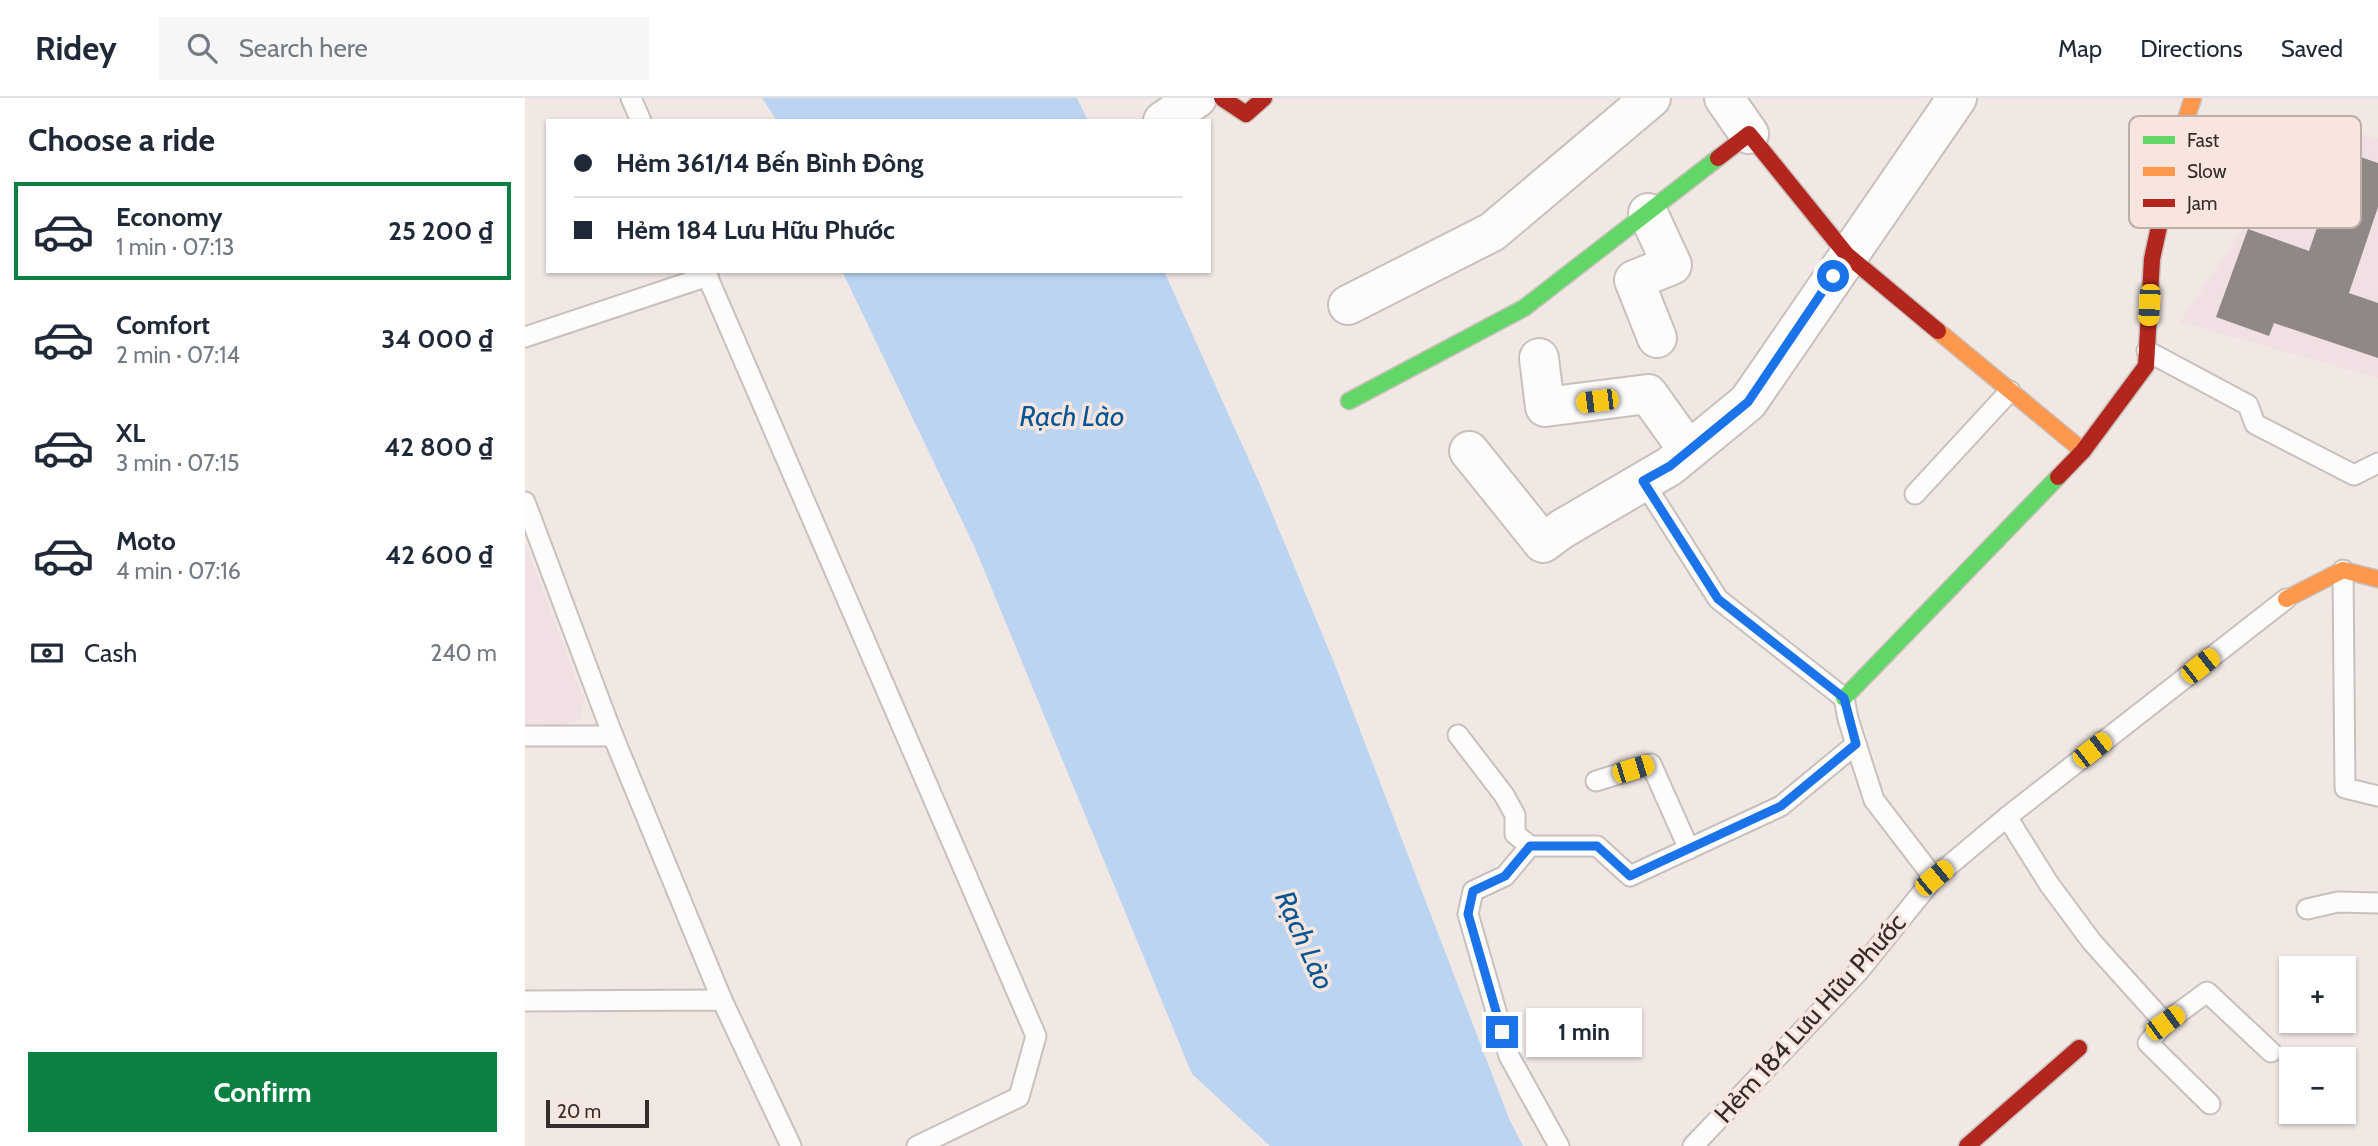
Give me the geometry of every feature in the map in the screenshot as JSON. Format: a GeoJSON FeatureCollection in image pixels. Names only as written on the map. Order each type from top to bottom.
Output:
{"type":"FeatureCollection","features":[{"type":"Feature","properties":{"kind":"street"},"geometry":{"type":"LineString","coordinates":[[1166,119],[1197,98]]}},
{"type":"Feature","properties":{"kind":"street"},"geometry":{"type":"LineString","coordinates":[[1222,98],[1246,114],[1264,98]]}},
{"type":"Feature","properties":{"kind":"street"},"geometry":{"type":"LineString","coordinates":[[1348,305],[1492,232],[1651,98]]}},
{"type":"Feature","properties":{"kind":"street"},"geometry":{"type":"LineString","coordinates":[[1724,98],[1749,134],[1847,255],[2083,451]]}},
{"type":"Feature","properties":{"kind":"street"},"geometry":{"type":"LineString","coordinates":[[1469,451],[1543,543],[1562,529],[1670,466],[1748,402],[1957,98]]}},
{"type":"Feature","properties":{"kind":"street"},"geometry":{"type":"LineString","coordinates":[[2187,116],[2193,98]]}},
{"type":"Feature","properties":{"kind":"street"},"geometry":{"type":"LineString","coordinates":[[1349,401],[1524,308],[1749,134]]}},
{"type":"Feature","properties":{"kind":"street"},"geometry":{"type":"LineString","coordinates":[[1648,213],[1672,265],[1634,280],[1657,338]]}},
{"type":"Feature","properties":{"kind":"street"},"geometry":{"type":"LineString","coordinates":[[1844,698],[2083,451],[2146,366],[2152,259],[2159,228]]}},
{"type":"Feature","properties":{"kind":"street"},"geometry":{"type":"LineString","coordinates":[[1539,358],[1545,407],[1648,394],[1688,450]]}},
{"type":"Feature","properties":{"kind":"street"},"geometry":{"type":"LineString","coordinates":[[2286,599],[2343,570],[2378,579]]}},
{"type":"Feature","properties":{"kind":"street"},"geometry":{"type":"LineString","coordinates":[[1967,1146],[2079,1048]]}},
{"type":"Feature","properties":{"kind":"lane"},"geometry":{"type":"LineString","coordinates":[[631,98],[640,119]]}},
{"type":"Feature","properties":{"kind":"lane"},"geometry":{"type":"LineString","coordinates":[[525,337],[707,274],[1036,1036],[1019,1097],[917,1146]]}},
{"type":"Feature","properties":{"kind":"lane"},"geometry":{"type":"LineString","coordinates":[[2147,351],[2248,405],[2255,424],[2354,475],[2378,463]]}},
{"type":"Feature","properties":{"kind":"lane"},"geometry":{"type":"LineString","coordinates":[[1915,494],[2010,391]]}},
{"type":"Feature","properties":{"kind":"lane"},"geometry":{"type":"LineString","coordinates":[[1643,481],[1718,599],[1844,698],[1874,800],[1934,878]]}},
{"type":"Feature","properties":{"kind":"lane"},"geometry":{"type":"LineString","coordinates":[[525,502],[613,736],[722,1000],[791,1146]]}},
{"type":"Feature","properties":{"kind":"lane"},"geometry":{"type":"LineString","coordinates":[[2343,570],[2345,788],[2378,796]]}},
{"type":"Feature","properties":{"kind":"lane","name":"Hẻm 184 Lưu Hữu Phước"},"geometry":{"type":"LineString","coordinates":[[1693,1146],[1858,972],[1934,878],[2007,817],[2286,599]]}},
{"type":"Feature","properties":{"kind":"lane"},"geometry":{"type":"LineString","coordinates":[[1458,735],[1515,815],[1515,834],[1530,846],[1597,846],[1630,876],[1781,806],[1856,744]]}},
{"type":"Feature","properties":{"kind":"lane"},"geometry":{"type":"LineString","coordinates":[[525,736],[613,736]]}},
{"type":"Feature","properties":{"kind":"lane"},"geometry":{"type":"LineString","coordinates":[[1596,780],[1651,764],[1689,849]]}},
{"type":"Feature","properties":{"kind":"lane"},"geometry":{"type":"LineString","coordinates":[[2007,817],[2049,884],[2084,932],[2165,1023]]}},
{"type":"Feature","properties":{"kind":"lane"},"geometry":{"type":"LineString","coordinates":[[1530,846],[1505,876],[1473,891],[1468,914],[1509,1056],[1559,1146]]}},
{"type":"Feature","properties":{"kind":"lane"},"geometry":{"type":"LineString","coordinates":[[2307,909],[2338,902],[2378,903]]}},
{"type":"Feature","properties":{"kind":"lane"},"geometry":{"type":"LineString","coordinates":[[2210,1104],[2148,1044],[2165,1023],[2207,992],[2271,1052]]}},
{"type":"Feature","properties":{"kind":"lane"},"geometry":{"type":"LineString","coordinates":[[525,1001],[722,1000]]}},
{"type":"Feature","properties":{"kind":"shaded area"},"geometry":{"type":"Polygon","coordinates":[[[2361,134],[2378,139],[2378,378],[2180,322],[2243,228],[2361,228],[2361,134]]]}},
{"type":"Feature","properties":{"kind":"shaded area"},"geometry":{"type":"Polygon","coordinates":[[[525,544],[584,701],[581,718],[564,725],[525,724],[525,544]]]}},
{"type":"Feature","properties":{"kind":"water"},"geometry":{"type":"Polygon","coordinates":[[[762,98],[1077,98],[1087,119],[776,119],[762,98]]]}},
{"type":"Feature","properties":{"kind":"water","name":"Rạch Lào"},"geometry":{"type":"Polygon","coordinates":[[[843,273],[1165,273],[1262,489],[1335,665],[1510,1121],[1523,1146],[1270,1146],[1192,1074],[975,548],[843,273]]]}},
{"type":"Feature","properties":{"kind":"building"},"geometry":{"type":"Polygon","coordinates":[[[2361,157],[2378,163],[2378,207],[2349,293],[2378,303],[2378,358],[2274,323],[2269,336],[2216,317],[2248,229],[2309,251],[2317,228],[2361,228],[2361,157]]]}},
{"type":"Feature","properties":{"kind":"traffic: fast"},"geometry":{"type":"LineString","coordinates":[[1349,401],[1524,308],[1718,158]]}},
{"type":"Feature","properties":{"kind":"traffic: fast"},"geometry":{"type":"LineString","coordinates":[[1844,698],[2058,477]]}},
{"type":"Feature","properties":{"kind":"traffic: slow"},"geometry":{"type":"LineString","coordinates":[[2187,116],[2193,98]]}},
{"type":"Feature","properties":{"kind":"traffic: slow"},"geometry":{"type":"LineString","coordinates":[[1938,331],[2083,451]]}},
{"type":"Feature","properties":{"kind":"traffic: slow"},"geometry":{"type":"LineString","coordinates":[[2286,599],[2343,570],[2378,579]]}},
{"type":"Feature","properties":{"kind":"traffic: jam"},"geometry":{"type":"LineString","coordinates":[[1222,98],[1246,114],[1264,98]]}},
{"type":"Feature","properties":{"kind":"traffic: jam"},"geometry":{"type":"LineString","coordinates":[[1718,158],[1749,134],[1847,255],[1938,331]]}},
{"type":"Feature","properties":{"kind":"traffic: jam"},"geometry":{"type":"LineString","coordinates":[[2058,477],[2083,451],[2146,366],[2152,259],[2159,228]]}},
{"type":"Feature","properties":{"kind":"traffic: jam"},"geometry":{"type":"LineString","coordinates":[[1967,1146],[2079,1048]]}},
{"type":"Feature","properties":{"kind":"route"},"geometry":{"type":"LineString","coordinates":[[1502,1032],[1468,914],[1473,891],[1505,876],[1530,846],[1597,846],[1630,876],[1781,806],[1856,744],[1844,698],[1718,599],[1643,481],[1670,466],[1748,402],[1833,276]]}}]}
